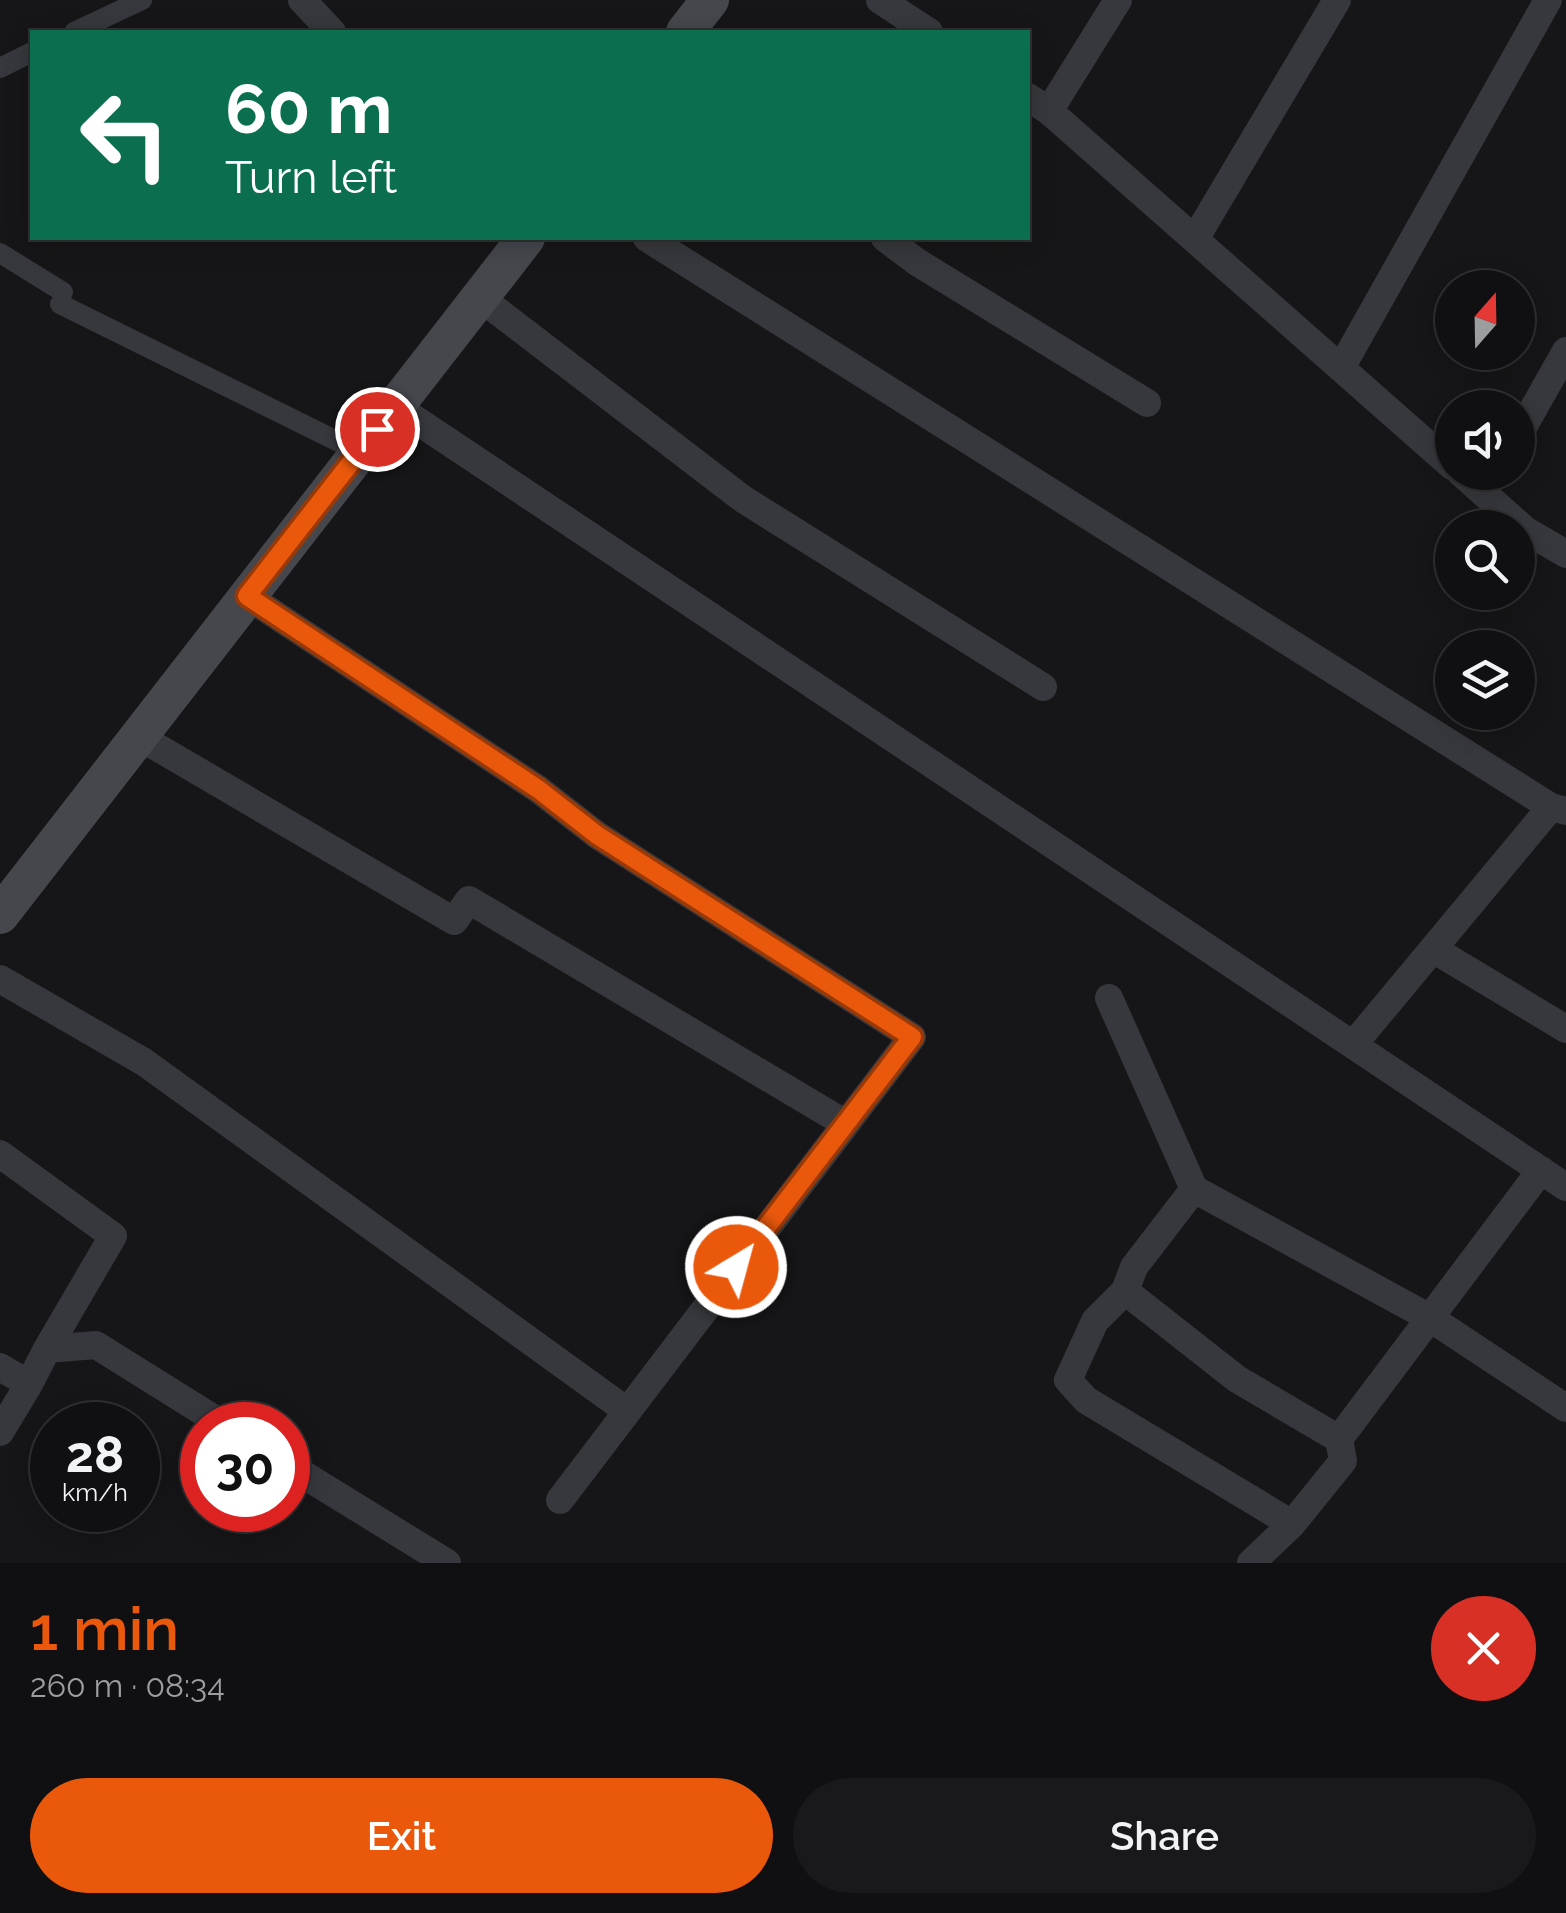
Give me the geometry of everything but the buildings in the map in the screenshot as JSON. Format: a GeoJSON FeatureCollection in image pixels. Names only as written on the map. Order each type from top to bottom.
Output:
{"type":"FeatureCollection","features":[{"type":"Feature","properties":{"kind":"main road"},"geometry":{"type":"LineString","coordinates":[[687,30],[710,0]]}},
{"type":"Feature","properties":{"kind":"main road"},"geometry":{"type":"LineString","coordinates":[[5,900],[138,736],[524,240]]}},
{"type":"Feature","properties":{"kind":"street"},"geometry":{"type":"LineString","coordinates":[[78,30],[142,0]]}},
{"type":"Feature","properties":{"kind":"street"},"geometry":{"type":"LineString","coordinates":[[302,0],[330,30]]}},
{"type":"Feature","properties":{"kind":"street"},"geometry":{"type":"LineString","coordinates":[[880,0],[927,30]]}},
{"type":"Feature","properties":{"kind":"street"},"geometry":{"type":"LineString","coordinates":[[1118,0],[1038,104],[1435,451]]}},
{"type":"Feature","properties":{"kind":"street"},"geometry":{"type":"LineString","coordinates":[[1196,240],[1337,0]]}},
{"type":"Feature","properties":{"kind":"street"},"geometry":{"type":"LineString","coordinates":[[1341,368],[1548,0]]}},
{"type":"Feature","properties":{"kind":"street"},"geometry":{"type":"LineString","coordinates":[[0,68],[30,53]]}},
{"type":"Feature","properties":{"kind":"street"},"geometry":{"type":"LineString","coordinates":[[650,240],[1558,809],[1353,1045]]}},
{"type":"Feature","properties":{"kind":"street"},"geometry":{"type":"LineString","coordinates":[[888,240],[917,262],[1146,402]]}},
{"type":"Feature","properties":{"kind":"street"},"geometry":{"type":"LineString","coordinates":[[0,253],[61,298],[359,452]]}},
{"type":"Feature","properties":{"kind":"street"},"geometry":{"type":"LineString","coordinates":[[480,297],[743,499],[1043,687]]}},
{"type":"Feature","properties":{"kind":"street"},"geometry":{"type":"LineString","coordinates":[[1535,406],[1566,351]]}},
{"type":"Feature","properties":{"kind":"street"},"geometry":{"type":"LineString","coordinates":[[395,406],[1566,1187]]}},
{"type":"Feature","properties":{"kind":"street"},"geometry":{"type":"LineString","coordinates":[[1495,490],[1525,530],[1566,554]]}},
{"type":"Feature","properties":{"kind":"street"},"geometry":{"type":"LineString","coordinates":[[247,596],[538,789],[597,835],[912,1037],[560,1500]]}},
{"type":"Feature","properties":{"kind":"street"},"geometry":{"type":"LineString","coordinates":[[138,736],[454,921],[469,900],[846,1124]]}},
{"type":"Feature","properties":{"kind":"street"},"geometry":{"type":"LineString","coordinates":[[1433,949],[1566,1028]]}},
{"type":"Feature","properties":{"kind":"street"},"geometry":{"type":"LineString","coordinates":[[0,979],[144,1062],[627,1411]]}},
{"type":"Feature","properties":{"kind":"street"},"geometry":{"type":"LineString","coordinates":[[1109,998],[1194,1189],[1430,1318],[1566,1408]]}},
{"type":"Feature","properties":{"kind":"street"},"geometry":{"type":"LineString","coordinates":[[0,1154],[113,1236],[0,1432]]}},
{"type":"Feature","properties":{"kind":"street"},"geometry":{"type":"LineString","coordinates":[[1251,1563],[1292,1524],[1343,1462],[1339,1438],[1541,1170]]}},
{"type":"Feature","properties":{"kind":"street"},"geometry":{"type":"LineString","coordinates":[[1194,1189],[1134,1267],[1125,1292],[1095,1321],[1068,1380],[1086,1400],[1292,1524]]}},
{"type":"Feature","properties":{"kind":"street"},"geometry":{"type":"LineString","coordinates":[[1125,1292],[1238,1380],[1339,1438]]}},
{"type":"Feature","properties":{"kind":"street"},"geometry":{"type":"LineString","coordinates":[[47,1349],[96,1345],[187,1402]]}},
{"type":"Feature","properties":{"kind":"street"},"geometry":{"type":"LineString","coordinates":[[0,1366],[29,1384]]}},
{"type":"Feature","properties":{"kind":"street"},"geometry":{"type":"LineString","coordinates":[[310,1479],[447,1563]]}},
{"type":"Feature","properties":{"kind":"route"},"geometry":{"type":"LineString","coordinates":[[377,429],[247,596],[538,789],[597,835],[912,1037],[736,1267]]}}]}
